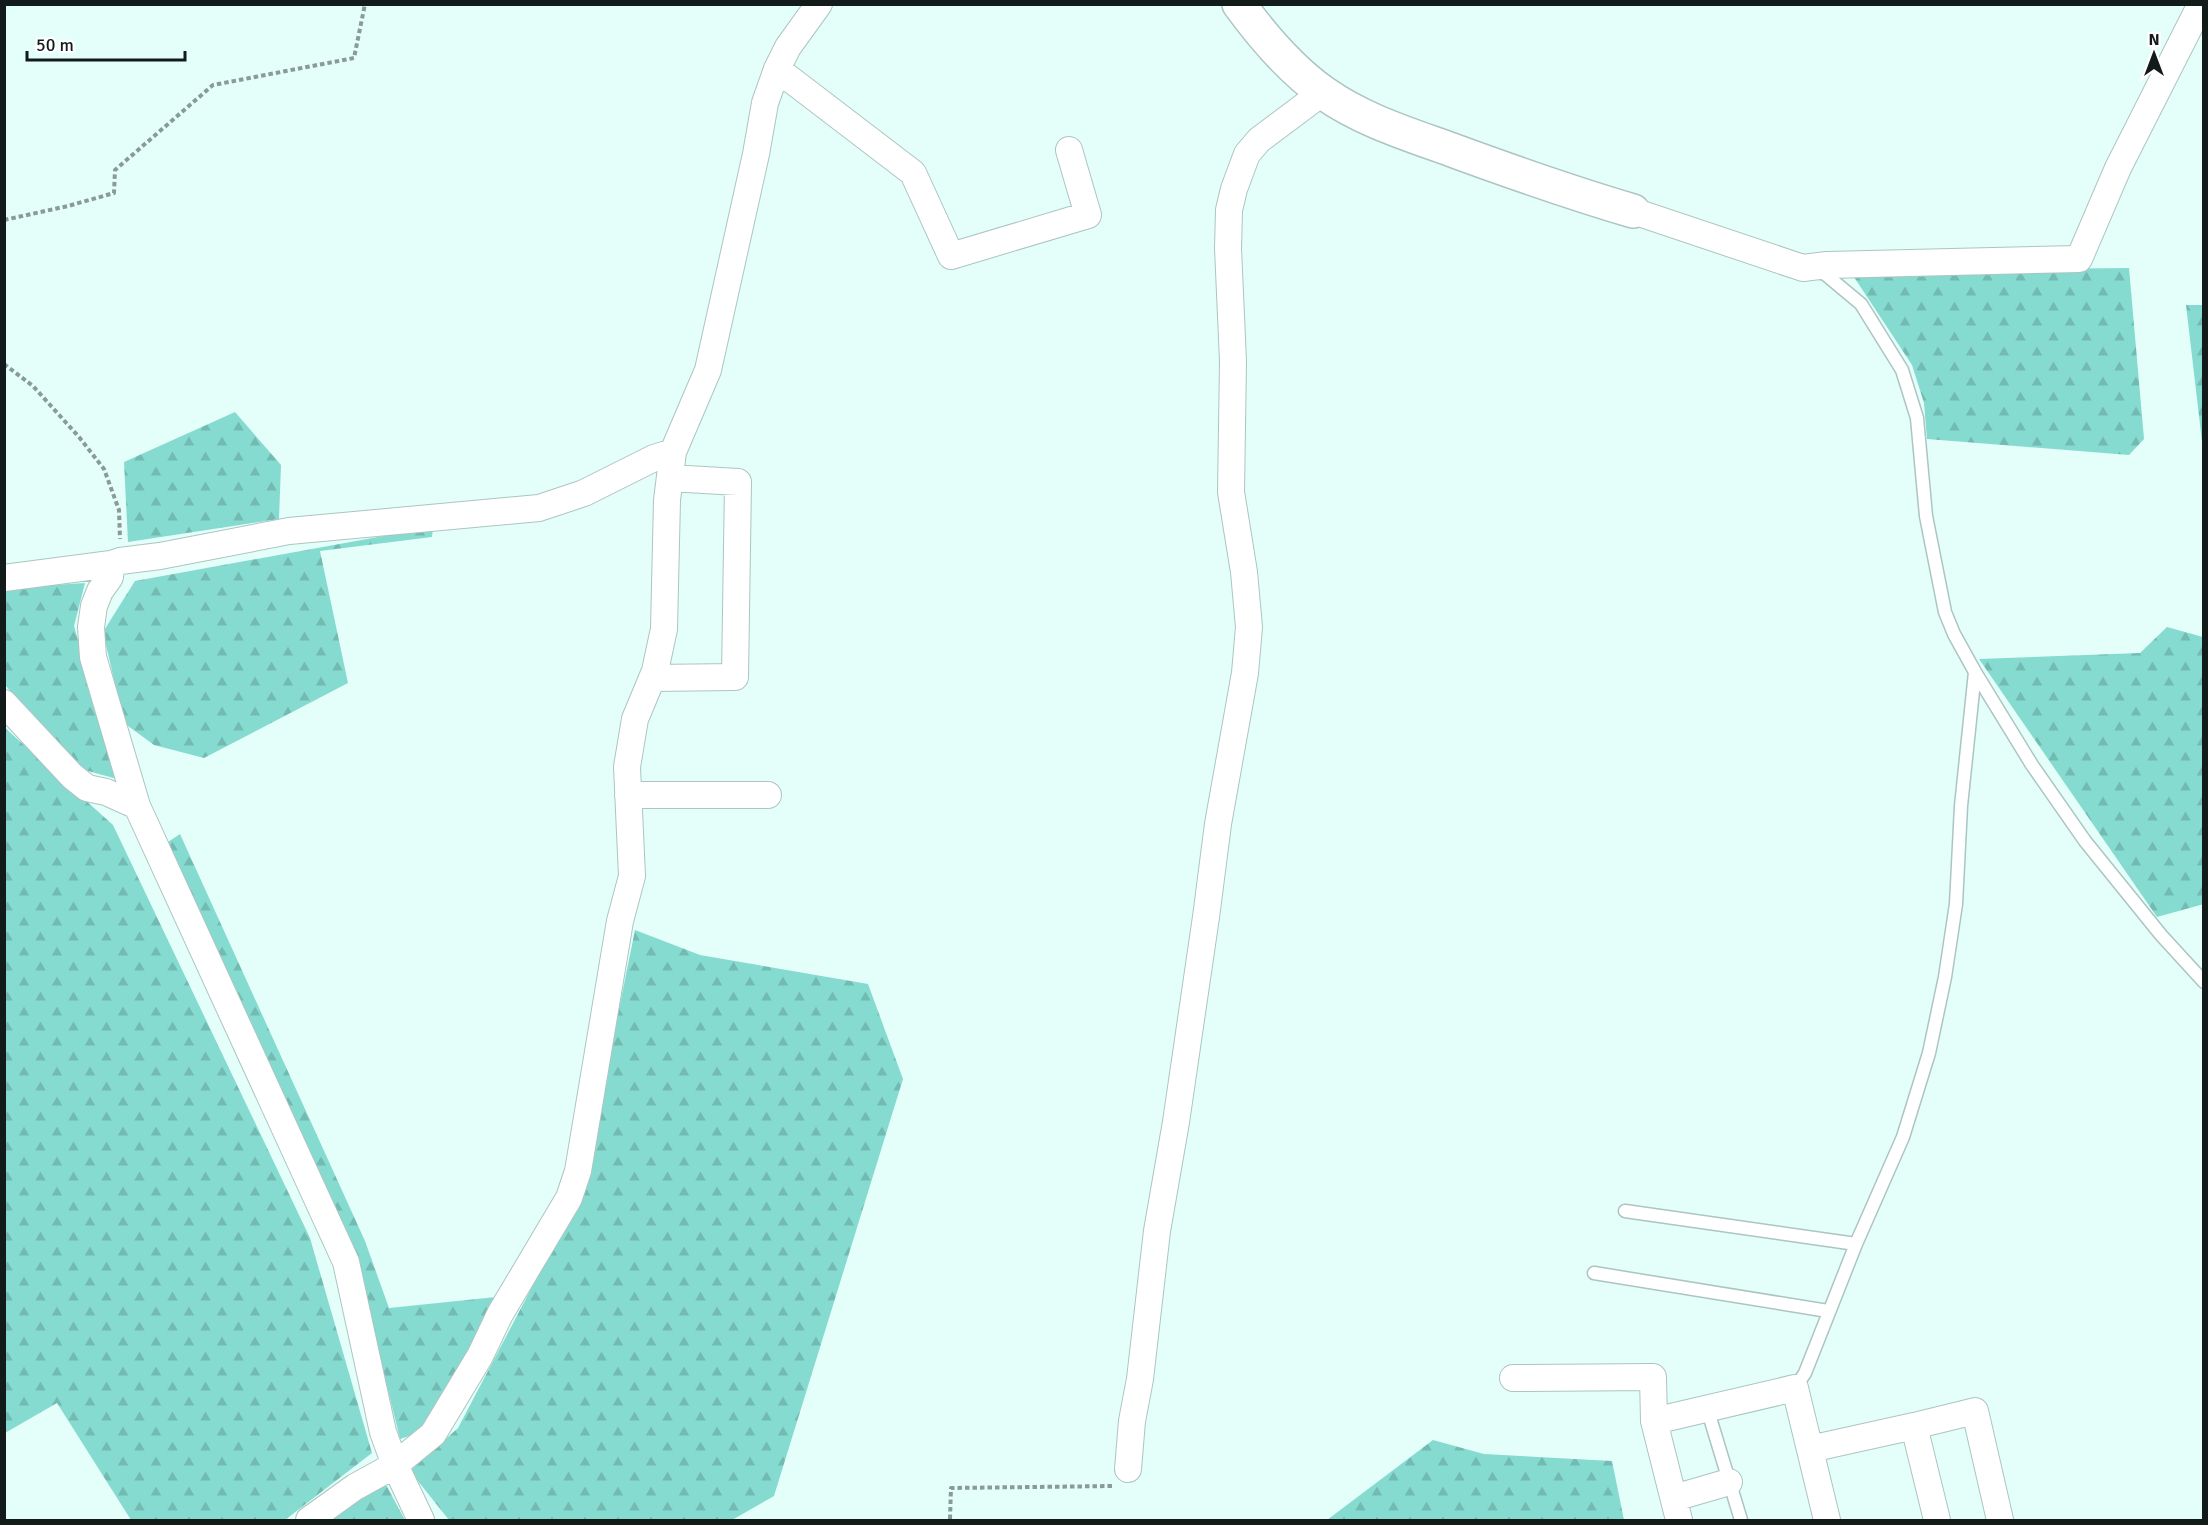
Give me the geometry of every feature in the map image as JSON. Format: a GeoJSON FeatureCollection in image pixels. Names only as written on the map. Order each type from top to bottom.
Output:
{"type":"FeatureCollection","features":[{"type":"Feature","properties":{"kind":"street"},"geometry":{"type":"LineString","coordinates":[[309,1521],[355,1486],[395,1465],[433,1434],[480,1356],[520,1278],[569,1198],[578,1172],[620,921],[632,876],[627,767],[634,719],[652,678],[664,628],[667,500],[673,452],[708,370],[756,154],[765,103],[777,69],[788,47],[819,4]]}},
{"type":"Feature","properties":{"kind":"street"},"geometry":{"type":"LineString","coordinates":[[1239,4],[1259,32],[1285,60],[1323,92],[1383,125],[1536,181],[1803,268],[1827,265],[2079,259],[2118,168],[2202,4]]}},
{"type":"Feature","properties":{"kind":"street"},"geometry":{"type":"LineString","coordinates":[[777,69],[913,173],[951,256],[1088,215],[1069,150]]}},
{"type":"Feature","properties":{"kind":"street"},"geometry":{"type":"LineString","coordinates":[[1128,1469],[1156,1231],[1178,1110],[1218,824],[1245,673],[1249,627],[1244,572],[1231,492],[1233,361],[1228,248],[1229,210],[1247,154],[1259,140],[1323,92]]}},
{"type":"Feature","properties":{"kind":"street"},"geometry":{"type":"LineString","coordinates":[[4,578],[160,556],[289,531],[539,508],[584,493],[654,458],[673,452]]}},
{"type":"Feature","properties":{"kind":"street"},"geometry":{"type":"LineString","coordinates":[[652,678],[735,677],[738,482],[670,478]]}},
{"type":"Feature","properties":{"kind":"street"},"geometry":{"type":"LineString","coordinates":[[116,562],[110,577],[100,591],[90,627],[93,657],[137,807],[346,1262],[383,1432],[395,1465],[421,1521]]}},
{"type":"Feature","properties":{"kind":"street"},"geometry":{"type":"LineString","coordinates":[[4,703],[72,776],[87,788],[106,792],[137,807]]}},
{"type":"Feature","properties":{"kind":"street"},"geometry":{"type":"LineString","coordinates":[[628,795],[768,795]]}},
{"type":"Feature","properties":{"kind":"street"},"geometry":{"type":"LineString","coordinates":[[1513,1378],[1653,1377],[1654,1421],[1677,1509],[1729,1482]]}},
{"type":"Feature","properties":{"kind":"street"},"geometry":{"type":"LineString","coordinates":[[1654,1421],[1795,1388],[1827,1521]]}},
{"type":"Feature","properties":{"kind":"street"},"geometry":{"type":"LineString","coordinates":[[1809,1449],[1975,1411],[2000,1521]]}},
{"type":"Feature","properties":{"kind":"street"},"geometry":{"type":"LineString","coordinates":[[1914,1426],[1937,1521]]}},
{"type":"Feature","properties":{"kind":"lane"},"geometry":{"type":"LineString","coordinates":[[1803,268],[1825,274],[1861,304],[1902,370],[1917,418],[1926,516],[1945,612],[1975,672],[2032,765],[2085,841],[2161,935],[2204,982]]}},
{"type":"Feature","properties":{"kind":"lane"},"geometry":{"type":"LineString","coordinates":[[1795,1388],[1805,1373],[1828,1311],[1903,1137],[1929,1053],[1945,977],[1956,904],[1961,806],[1975,672]]}},
{"type":"Feature","properties":{"kind":"lane"},"geometry":{"type":"LineString","coordinates":[[1625,1211],[1856,1244]]}},
{"type":"Feature","properties":{"kind":"lane"},"geometry":{"type":"LineString","coordinates":[[1594,1273],[1828,1311]]}},
{"type":"Feature","properties":{"kind":"lane"},"geometry":{"type":"LineString","coordinates":[[1707,1408],[1741,1521]]}},
{"type":"Feature","properties":{"kind":"path"},"geometry":{"type":"LineString","coordinates":[[4,220],[114,193],[115,170],[213,85],[354,58],[364,4]]}},
{"type":"Feature","properties":{"kind":"path"},"geometry":{"type":"LineString","coordinates":[[4,364],[33,386],[79,437],[104,469],[119,510],[116,562]]}},
{"type":"Feature","properties":{"kind":"path"},"geometry":{"type":"LineString","coordinates":[[950,1519],[951,1488],[1128,1485],[1128,1469]]}},
{"type":"Feature","properties":{"kind":"green space"},"geometry":{"type":"Polygon","coordinates":[[[2129,268],[2144,439],[2129,455],[1927,439],[1924,403],[1912,365],[1850,271],[2129,268]]]}},
{"type":"Feature","properties":{"kind":"green space"},"geometry":{"type":"Polygon","coordinates":[[[2186,305],[2203,305],[2203,450],[2186,305]]]}},
{"type":"Feature","properties":{"kind":"green space"},"geometry":{"type":"Polygon","coordinates":[[[235,412],[281,465],[279,519],[128,542],[124,462],[235,412]]]}},
{"type":"Feature","properties":{"kind":"green space"},"geometry":{"type":"Polygon","coordinates":[[[433,527],[432,537],[320,551],[348,683],[204,758],[154,745],[124,723],[103,632],[135,581],[433,527]]]}},
{"type":"Feature","properties":{"kind":"green space"},"geometry":{"type":"Polygon","coordinates":[[[85,583],[74,626],[117,779],[81,769],[5,685],[5,588],[85,583]]]}},
{"type":"Feature","properties":{"kind":"green space"},"geometry":{"type":"Polygon","coordinates":[[[2167,627],[2203,637],[2204,904],[2157,917],[1979,659],[2140,653],[2167,627]]]}},
{"type":"Feature","properties":{"kind":"green space"},"geometry":{"type":"Polygon","coordinates":[[[4,727],[113,825],[310,1238],[372,1453],[285,1520],[131,1520],[57,1403],[5,1433],[4,727]]]}},
{"type":"Feature","properties":{"kind":"green space"},"geometry":{"type":"Polygon","coordinates":[[[180,834],[365,1241],[389,1308],[496,1297],[438,1406],[416,1434],[400,1439],[369,1313],[165,844],[180,834]]]}},
{"type":"Feature","properties":{"kind":"green space"},"geometry":{"type":"Polygon","coordinates":[[[635,930],[700,955],[868,984],[903,1079],[774,1496],[732,1520],[449,1520],[410,1471],[458,1428],[582,1192],[635,930]]]}},
{"type":"Feature","properties":{"kind":"green space"},"geometry":{"type":"Polygon","coordinates":[[[1433,1440],[1484,1454],[1612,1461],[1624,1520],[1327,1520],[1433,1440]]]}},
{"type":"Feature","properties":{"kind":"green space"},"geometry":{"type":"Polygon","coordinates":[[[385,1483],[405,1520],[324,1520],[385,1483]]]}}]}
